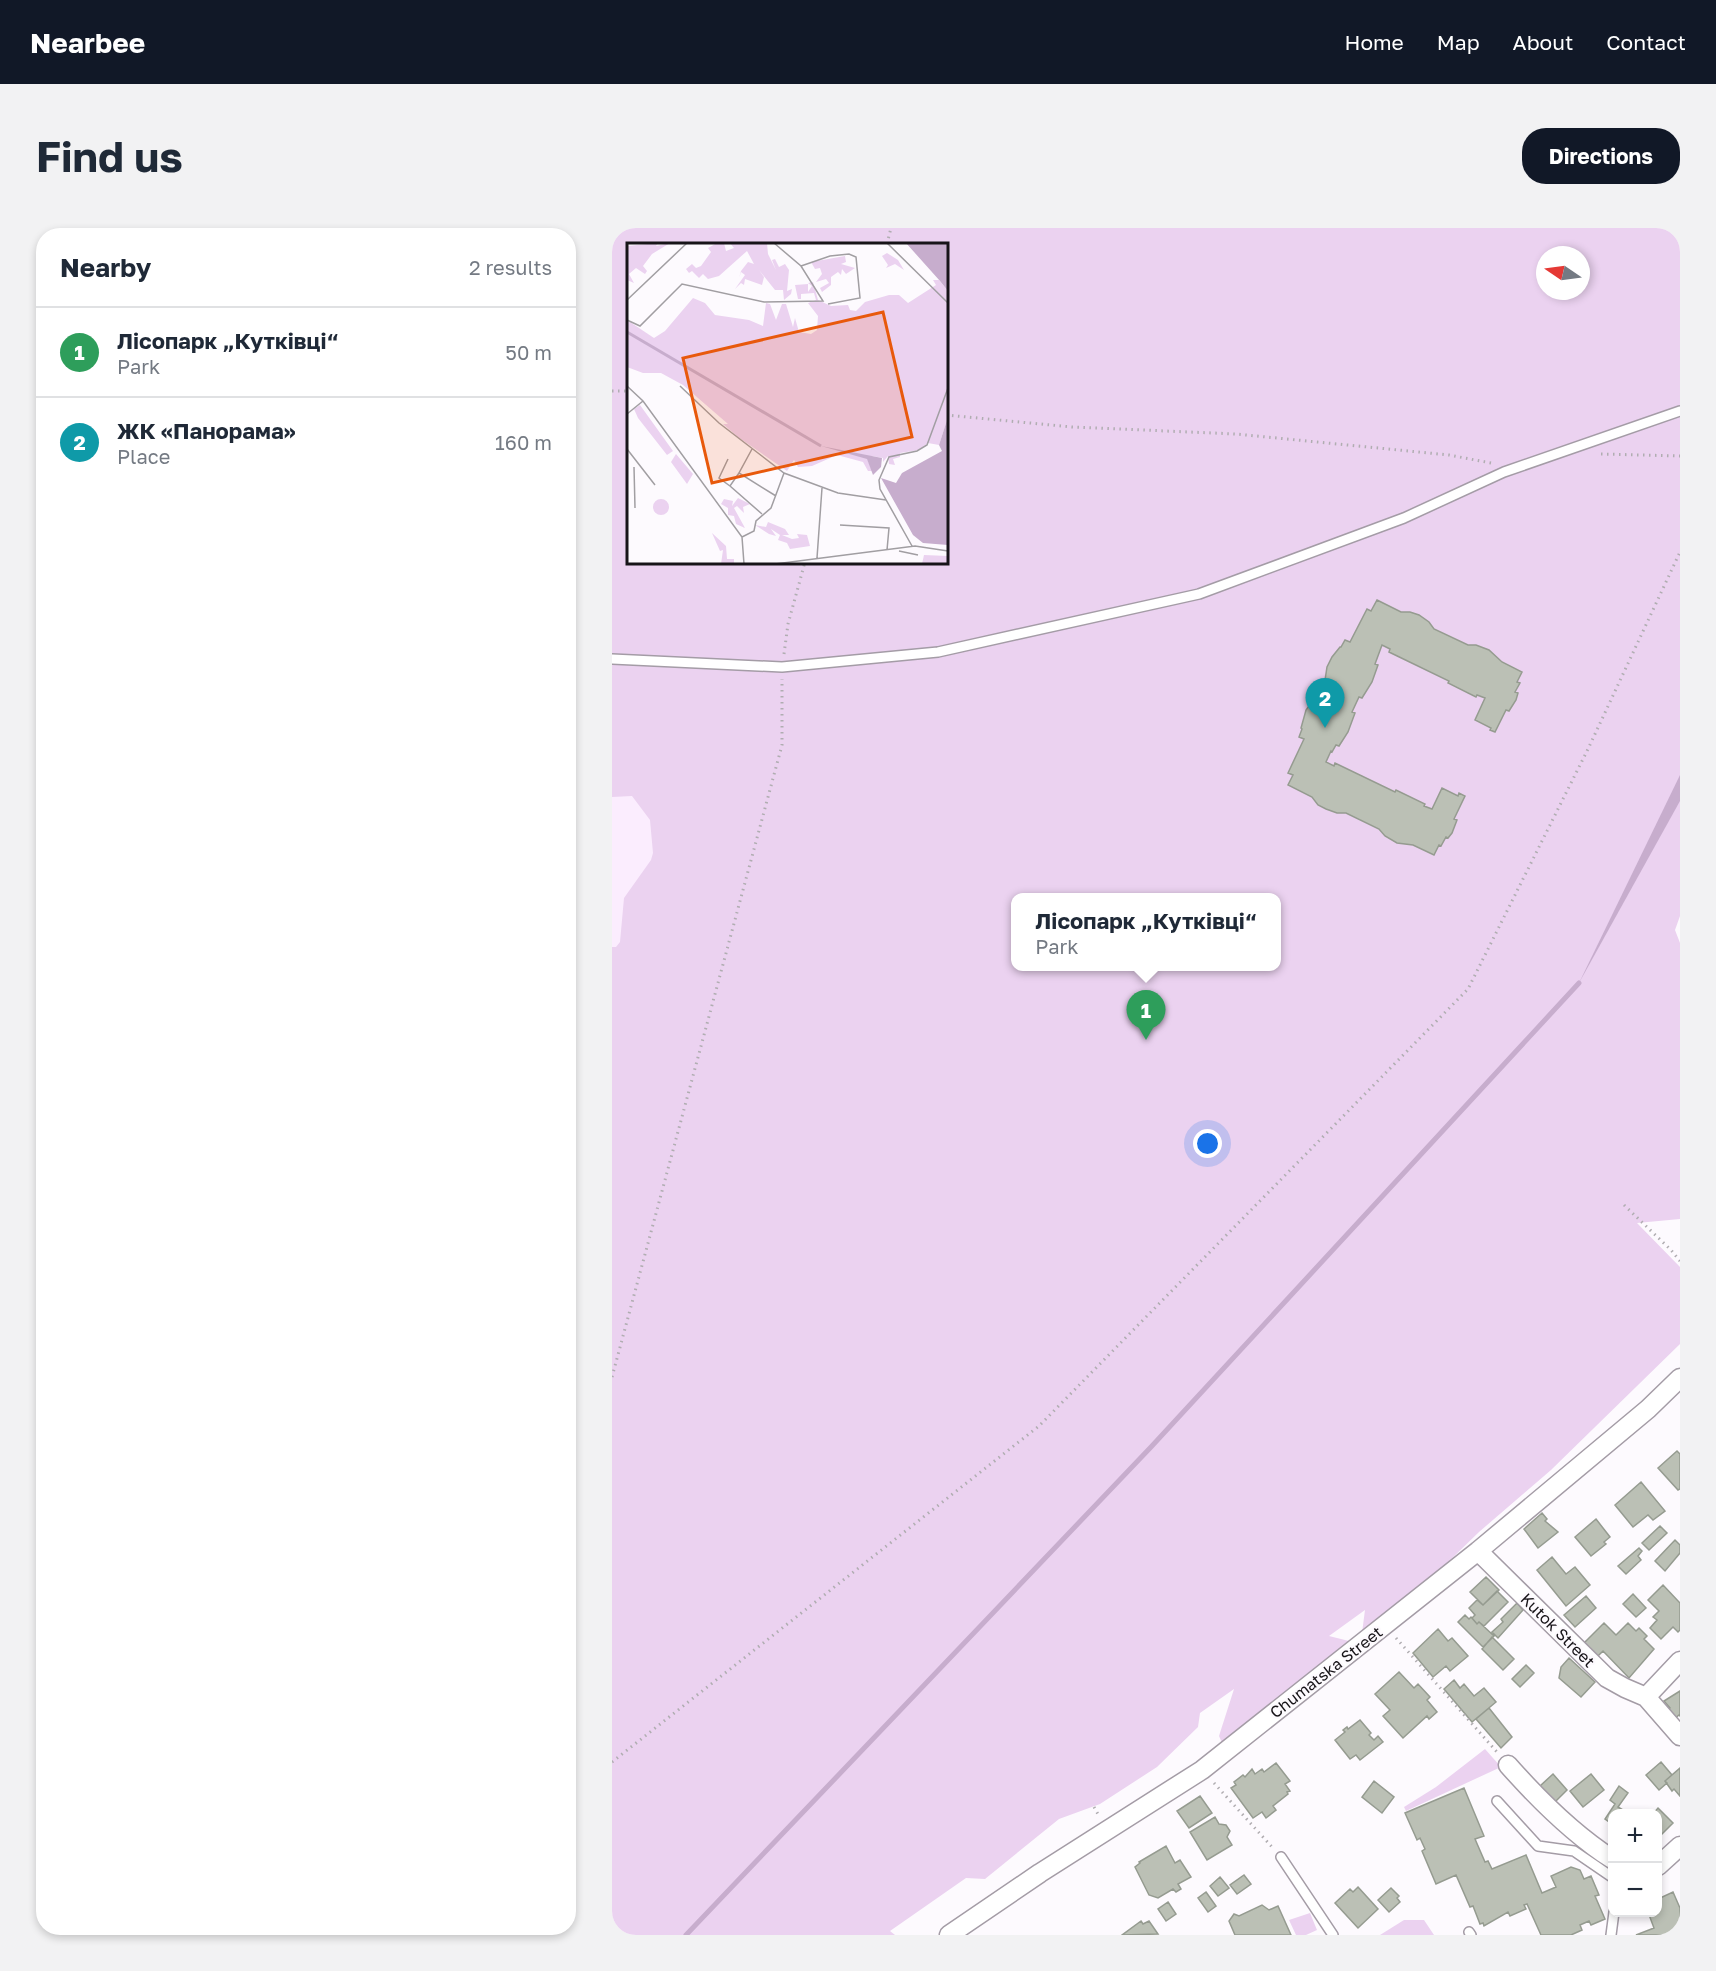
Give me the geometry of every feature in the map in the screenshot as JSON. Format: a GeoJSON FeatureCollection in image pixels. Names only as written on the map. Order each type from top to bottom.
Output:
{"type":"FeatureCollection","features":[{"type":"Feature","properties":{"kind":"street","name":"Chumatska Street"},"geometry":{"type":"LineString","coordinates":[[949,1935],[1040,1873],[1203,1770],[1478,1551],[1648,1409],[1680,1378]]}},
{"type":"Feature","properties":{"kind":"street","name":"Kutok Street"},"geometry":{"type":"LineString","coordinates":[[1478,1551],[1607,1678],[1646,1697],[1680,1736]]}},
{"type":"Feature","properties":{"kind":"street"},"geometry":{"type":"LineString","coordinates":[[1646,1697],[1680,1661]]}},
{"type":"Feature","properties":{"kind":"street"},"geometry":{"type":"LineString","coordinates":[[1508,1765],[1530,1790],[1582,1839],[1608,1856]]}},
{"type":"Feature","properties":{"kind":"street"},"geometry":{"type":"LineString","coordinates":[[1661,1863],[1680,1846]]}},
{"type":"Feature","properties":{"kind":"lane"},"geometry":{"type":"LineString","coordinates":[[612,659],[782,667],[938,652],[1199,594],[1404,518],[1504,472],[1680,411]]}},
{"type":"Feature","properties":{"kind":"lane"},"geometry":{"type":"LineString","coordinates":[[1497,1801],[1538,1846],[1574,1851],[1608,1874]]}},
{"type":"Feature","properties":{"kind":"lane"},"geometry":{"type":"LineString","coordinates":[[1281,1857],[1333,1935]]}},
{"type":"Feature","properties":{"kind":"lane"},"geometry":{"type":"LineString","coordinates":[[1611,1935],[1613,1917]]}},
{"type":"Feature","properties":{"kind":"path"},"geometry":{"type":"LineString","coordinates":[[887,243],[891,228]]}},
{"type":"Feature","properties":{"kind":"path"},"geometry":{"type":"LineString","coordinates":[[948,415],[1072,427],[1236,434],[1449,455],[1490,462],[1504,472]]}},
{"type":"Feature","properties":{"kind":"path"},"geometry":{"type":"LineString","coordinates":[[1593,453],[1680,456]]}},
{"type":"Feature","properties":{"kind":"path"},"geometry":{"type":"LineString","coordinates":[[612,1762],[1039,1426],[1468,989],[1588,749],[1680,552]]}},
{"type":"Feature","properties":{"kind":"path"},"geometry":{"type":"LineString","coordinates":[[612,1377],[782,746],[782,667],[788,624],[804,564]]}},
{"type":"Feature","properties":{"kind":"path"},"geometry":{"type":"LineString","coordinates":[[1624,1205],[1671,1250],[1680,1262]]}},
{"type":"Feature","properties":{"kind":"path"},"geometry":{"type":"LineString","coordinates":[[1384,1626],[1508,1765]]}},
{"type":"Feature","properties":{"kind":"path"},"geometry":{"type":"LineString","coordinates":[[1203,1770],[1281,1857]]}},
{"type":"Feature","properties":{"kind":"shaded area"},"geometry":{"type":"Polygon","coordinates":[[[612,228],[1680,228],[1680,916],[1675,930],[1680,943],[1680,1219],[1637,1223],[1680,1267],[1680,1344],[1551,1470],[1479,1532],[1407,1602],[1362,1633],[1365,1610],[1329,1636],[1353,1642],[1223,1745],[1219,1736],[1234,1689],[1200,1713],[1198,1727],[1157,1767],[1100,1804],[1059,1819],[985,1879],[966,1878],[890,1931],[895,1935],[612,1935],[612,947],[616,947],[620,942],[624,898],[651,860],[653,853],[650,820],[632,796],[612,797],[612,228]]]}},
{"type":"Feature","properties":{"kind":"shaded area"},"geometry":{"type":"Polygon","coordinates":[[[1680,775],[1680,801],[1579,983],[1680,775]]]}},
{"type":"Feature","properties":{"kind":"shaded area"},"geometry":{"type":"Polygon","coordinates":[[[612,780],[669,791],[639,937],[612,959],[612,780]]]}},
{"type":"Feature","properties":{"kind":"shaded area"},"geometry":{"type":"Polygon","coordinates":[[[1485,1749],[1501,1767],[1406,1811],[1404,1807],[1436,1787],[1485,1749]]]}},
{"type":"Feature","properties":{"kind":"shaded area"},"geometry":{"type":"Polygon","coordinates":[[[1310,1913],[1317,1930],[1306,1935],[1296,1935],[1289,1920],[1310,1913]]]}},
{"type":"Feature","properties":{"kind":"shaded area"},"geometry":{"type":"Polygon","coordinates":[[[1404,1920],[1424,1920],[1434,1935],[1380,1935],[1404,1920]]]}},
{"type":"Feature","properties":{"kind":"building"},"geometry":{"type":"Polygon","coordinates":[[[1377,600],[1401,612],[1419,615],[1434,629],[1468,645],[1476,645],[1489,650],[1502,662],[1522,672],[1517,682],[1520,683],[1515,692],[1518,693],[1516,700],[1509,711],[1506,710],[1495,732],[1475,720],[1485,698],[1477,695],[1476,697],[1448,683],[1449,681],[1389,652],[1390,649],[1382,645],[1375,664],[1378,665],[1372,682],[1362,698],[1359,697],[1352,712],[1355,713],[1348,732],[1339,746],[1336,745],[1331,751],[1326,762],[1334,766],[1335,763],[1395,792],[1396,790],[1432,809],[1442,788],[1458,796],[1459,793],[1465,796],[1454,819],[1457,820],[1452,833],[1448,838],[1446,837],[1441,846],[1439,845],[1434,855],[1413,845],[1397,843],[1385,836],[1379,829],[1346,813],[1326,809],[1318,805],[1312,797],[1288,785],[1293,775],[1288,773],[1304,739],[1299,737],[1306,710],[1322,688],[1332,657],[1345,640],[1350,642],[1367,609],[1371,611],[1377,600]]]}},
{"type":"Feature","properties":{"kind":"building"},"geometry":{"type":"Polygon","coordinates":[[[1677,1451],[1680,1454],[1680,1489],[1678,1490],[1658,1468],[1677,1451]]]}},
{"type":"Feature","properties":{"kind":"building"},"geometry":{"type":"Polygon","coordinates":[[[1641,1482],[1665,1511],[1653,1520],[1648,1515],[1633,1527],[1615,1505],[1641,1482]]]}},
{"type":"Feature","properties":{"kind":"building"},"geometry":{"type":"Polygon","coordinates":[[[1542,1513],[1547,1519],[1545,1521],[1558,1532],[1538,1548],[1524,1529],[1542,1513]]]}},
{"type":"Feature","properties":{"kind":"building"},"geometry":{"type":"Polygon","coordinates":[[[1596,1519],[1610,1537],[1604,1542],[1606,1544],[1591,1556],[1575,1537],[1596,1519]]]}},
{"type":"Feature","properties":{"kind":"building"},"geometry":{"type":"Polygon","coordinates":[[[1660,1526],[1667,1533],[1649,1550],[1642,1543],[1660,1526]]]}},
{"type":"Feature","properties":{"kind":"building"},"geometry":{"type":"Polygon","coordinates":[[[1675,1540],[1680,1545],[1680,1553],[1665,1571],[1655,1561],[1675,1540]]]}},
{"type":"Feature","properties":{"kind":"building"},"geometry":{"type":"Polygon","coordinates":[[[1639,1548],[1642,1551],[1638,1556],[1641,1560],[1626,1574],[1618,1566],[1639,1548]]]}},
{"type":"Feature","properties":{"kind":"building"},"geometry":{"type":"Polygon","coordinates":[[[1552,1557],[1566,1574],[1575,1567],[1590,1585],[1566,1606],[1537,1570],[1552,1557]]]}},
{"type":"Feature","properties":{"kind":"building"},"geometry":{"type":"Polygon","coordinates":[[[1486,1577],[1499,1590],[1483,1605],[1470,1592],[1486,1577]]]}},
{"type":"Feature","properties":{"kind":"building"},"geometry":{"type":"Polygon","coordinates":[[[1663,1585],[1680,1603],[1680,1630],[1678,1632],[1673,1627],[1661,1639],[1650,1628],[1657,1620],[1653,1617],[1659,1611],[1648,1600],[1663,1585]]]}},
{"type":"Feature","properties":{"kind":"building"},"geometry":{"type":"Polygon","coordinates":[[[1497,1591],[1508,1602],[1484,1626],[1479,1622],[1477,1624],[1472,1618],[1475,1615],[1469,1608],[1477,1600],[1483,1605],[1497,1591]]]}},
{"type":"Feature","properties":{"kind":"building"},"geometry":{"type":"Polygon","coordinates":[[[1633,1594],[1646,1608],[1636,1617],[1623,1604],[1633,1594]]]}},
{"type":"Feature","properties":{"kind":"building"},"geometry":{"type":"Polygon","coordinates":[[[1586,1596],[1596,1608],[1575,1627],[1564,1615],[1586,1596]]]}},
{"type":"Feature","properties":{"kind":"building"},"geometry":{"type":"Polygon","coordinates":[[[1517,1603],[1523,1610],[1498,1638],[1492,1632],[1503,1622],[1501,1619],[1517,1603]]]}},
{"type":"Feature","properties":{"kind":"building"},"geometry":{"type":"Polygon","coordinates":[[[1465,1615],[1469,1619],[1471,1617],[1477,1624],[1479,1622],[1494,1636],[1483,1647],[1458,1622],[1465,1615]]]}},
{"type":"Feature","properties":{"kind":"building"},"geometry":{"type":"Polygon","coordinates":[[[1604,1623],[1616,1635],[1628,1623],[1636,1631],[1639,1628],[1647,1636],[1644,1639],[1654,1649],[1629,1678],[1603,1651],[1597,1657],[1584,1643],[1604,1623]]]}},
{"type":"Feature","properties":{"kind":"building"},"geometry":{"type":"Polygon","coordinates":[[[1438,1629],[1448,1641],[1452,1638],[1468,1656],[1450,1671],[1446,1666],[1433,1677],[1413,1653],[1438,1629]]]}},
{"type":"Feature","properties":{"kind":"building"},"geometry":{"type":"Polygon","coordinates":[[[1492,1637],[1514,1659],[1503,1670],[1482,1649],[1492,1637]]]}},
{"type":"Feature","properties":{"kind":"building"},"geometry":{"type":"Polygon","coordinates":[[[1569,1658],[1595,1682],[1581,1697],[1559,1678],[1561,1667],[1569,1658]]]}},
{"type":"Feature","properties":{"kind":"building"},"geometry":{"type":"Polygon","coordinates":[[[1526,1665],[1534,1673],[1520,1687],[1512,1679],[1526,1665]]]}},
{"type":"Feature","properties":{"kind":"building"},"geometry":{"type":"Polygon","coordinates":[[[1399,1672],[1414,1688],[1418,1684],[1430,1697],[1427,1700],[1437,1712],[1429,1719],[1427,1716],[1403,1738],[1383,1716],[1390,1710],[1375,1694],[1399,1672]]]}},
{"type":"Feature","properties":{"kind":"building"},"geometry":{"type":"Polygon","coordinates":[[[1454,1680],[1460,1688],[1464,1684],[1474,1696],[1484,1688],[1496,1702],[1472,1722],[1444,1689],[1454,1680]]]}},
{"type":"Feature","properties":{"kind":"building"},"geometry":{"type":"Polygon","coordinates":[[[1680,1691],[1680,1716],[1673,1720],[1666,1711],[1670,1708],[1664,1701],[1680,1691]]]}},
{"type":"Feature","properties":{"kind":"building"},"geometry":{"type":"Polygon","coordinates":[[[1489,1708],[1512,1737],[1501,1748],[1476,1719],[1489,1708]]]}},
{"type":"Feature","properties":{"kind":"building"},"geometry":{"type":"Polygon","coordinates":[[[1360,1720],[1374,1740],[1378,1736],[1383,1742],[1360,1760],[1356,1755],[1350,1759],[1335,1740],[1345,1732],[1343,1730],[1360,1720]]]}},
{"type":"Feature","properties":{"kind":"building"},"geometry":{"type":"Polygon","coordinates":[[[1661,1762],[1672,1775],[1659,1790],[1646,1775],[1661,1762]]]}},
{"type":"Feature","properties":{"kind":"building"},"geometry":{"type":"Polygon","coordinates":[[[1276,1763],[1290,1781],[1285,1784],[1290,1791],[1273,1806],[1276,1810],[1266,1818],[1262,1812],[1253,1818],[1231,1788],[1236,1785],[1234,1782],[1243,1775],[1245,1777],[1252,1769],[1255,1774],[1262,1769],[1264,1772],[1276,1763]]]}},
{"type":"Feature","properties":{"kind":"building"},"geometry":{"type":"Polygon","coordinates":[[[1680,1768],[1680,1796],[1674,1789],[1672,1791],[1665,1781],[1680,1768]]]}},
{"type":"Feature","properties":{"kind":"building"},"geometry":{"type":"Polygon","coordinates":[[[1553,1774],[1567,1790],[1555,1802],[1540,1786],[1553,1774]]]}},
{"type":"Feature","properties":{"kind":"building"},"geometry":{"type":"Polygon","coordinates":[[[1591,1774],[1604,1790],[1583,1807],[1570,1791],[1591,1774]]]}},
{"type":"Feature","properties":{"kind":"building"},"geometry":{"type":"Polygon","coordinates":[[[1374,1781],[1394,1797],[1382,1813],[1362,1797],[1374,1781]]]}},
{"type":"Feature","properties":{"kind":"building"},"geometry":{"type":"Polygon","coordinates":[[[1619,1786],[1628,1793],[1618,1807],[1621,1809],[1612,1809],[1615,1804],[1610,1800],[1619,1786]]]}},
{"type":"Feature","properties":{"kind":"building"},"geometry":{"type":"Polygon","coordinates":[[[1464,1788],[1484,1836],[1475,1839],[1485,1862],[1488,1861],[1492,1869],[1526,1855],[1542,1893],[1556,1887],[1551,1876],[1571,1867],[1580,1870],[1584,1879],[1591,1876],[1599,1895],[1595,1896],[1605,1919],[1591,1925],[1589,1921],[1580,1925],[1582,1930],[1571,1935],[1541,1935],[1527,1904],[1524,1905],[1526,1909],[1510,1916],[1508,1912],[1484,1926],[1483,1923],[1480,1924],[1473,1906],[1470,1907],[1456,1875],[1436,1884],[1422,1851],[1425,1849],[1420,1838],[1417,1840],[1405,1813],[1464,1788]]]}},
{"type":"Feature","properties":{"kind":"building"},"geometry":{"type":"Polygon","coordinates":[[[1200,1796],[1212,1813],[1189,1828],[1177,1811],[1200,1796]]]}},
{"type":"Feature","properties":{"kind":"building"},"geometry":{"type":"Polygon","coordinates":[[[1662,1812],[1673,1823],[1662,1834],[1662,1812]]]}},
{"type":"Feature","properties":{"kind":"building"},"geometry":{"type":"Polygon","coordinates":[[[1215,1817],[1219,1824],[1226,1825],[1230,1831],[1227,1837],[1232,1845],[1207,1860],[1190,1832],[1215,1817]]]}},
{"type":"Feature","properties":{"kind":"building"},"geometry":{"type":"Polygon","coordinates":[[[1166,1846],[1175,1863],[1180,1860],[1191,1877],[1178,1884],[1181,1889],[1176,1892],[1173,1889],[1158,1898],[1149,1895],[1135,1867],[1139,1862],[1166,1846]]]}},
{"type":"Feature","properties":{"kind":"building"},"geometry":{"type":"Polygon","coordinates":[[[1244,1875],[1251,1884],[1237,1894],[1230,1885],[1244,1875]]]}},
{"type":"Feature","properties":{"kind":"building"},"geometry":{"type":"Polygon","coordinates":[[[1220,1877],[1229,1888],[1218,1896],[1210,1886],[1220,1877]]]}},
{"type":"Feature","properties":{"kind":"building"},"geometry":{"type":"Polygon","coordinates":[[[1358,1887],[1378,1909],[1358,1928],[1335,1903],[1350,1889],[1353,1892],[1358,1887]]]}},
{"type":"Feature","properties":{"kind":"building"},"geometry":{"type":"Polygon","coordinates":[[[1391,1888],[1399,1896],[1397,1898],[1400,1902],[1389,1912],[1378,1900],[1391,1888]]]}},
{"type":"Feature","properties":{"kind":"building"},"geometry":{"type":"Polygon","coordinates":[[[1206,1892],[1216,1906],[1208,1912],[1198,1898],[1206,1892]]]}},
{"type":"Feature","properties":{"kind":"building"},"geometry":{"type":"Polygon","coordinates":[[[1673,1892],[1680,1908],[1680,1935],[1636,1935],[1654,1928],[1650,1917],[1662,1917],[1662,1897],[1673,1892]]]}},
{"type":"Feature","properties":{"kind":"building"},"geometry":{"type":"Polygon","coordinates":[[[1168,1902],[1176,1914],[1166,1921],[1158,1909],[1168,1902]]]}},
{"type":"Feature","properties":{"kind":"building"},"geometry":{"type":"Polygon","coordinates":[[[1262,1905],[1269,1910],[1278,1906],[1291,1935],[1235,1935],[1229,1921],[1234,1914],[1239,1916],[1262,1905]]]}},
{"type":"Feature","properties":{"kind":"building"},"geometry":{"type":"Polygon","coordinates":[[[1141,1921],[1143,1924],[1149,1921],[1158,1934],[1122,1935],[1141,1921]]]}},
{"type":"Feature","properties":{"kind":"waterway"},"geometry":{"type":"LineString","coordinates":[[686,1935],[1151,1447],[1579,983]]}},
{"type":"Feature","properties":{"kind":"place","name":"ЖК «Панорама»"},"geometry":{"type":"Point","coordinates":[1325,728]}},
{"type":"Feature","properties":{"kind":"place","name":"Лісопарк „Кутківці“"},"geometry":{"type":"Point","coordinates":[1146,1040]}}]}
